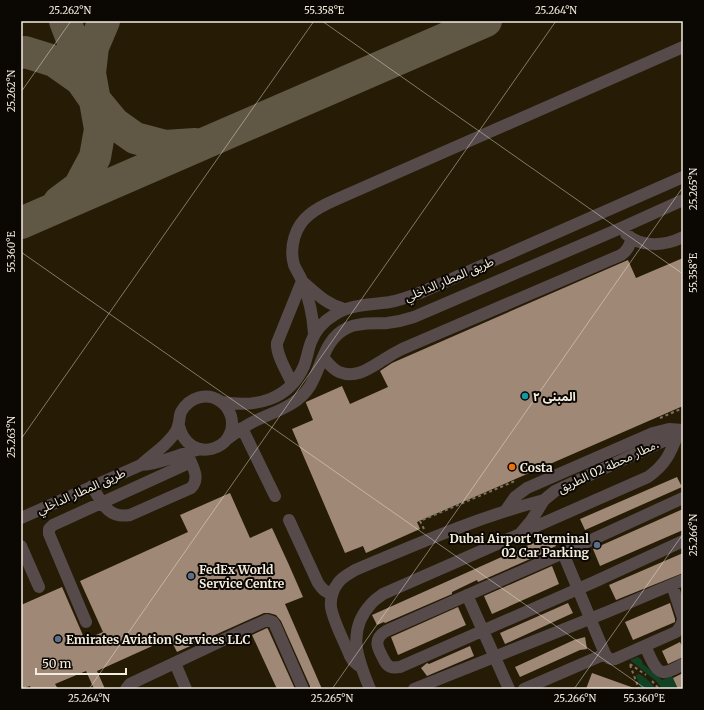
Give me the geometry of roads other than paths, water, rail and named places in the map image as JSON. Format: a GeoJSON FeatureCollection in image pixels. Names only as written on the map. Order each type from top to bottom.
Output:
{"type":"FeatureCollection","features":[{"type":"Feature","properties":{"kind":"street"},"geometry":{"type":"LineString","coordinates":[[314,334],[310,307],[302,281],[294,265],[292,252],[294,238],[299,226],[308,215],[336,200],[683,48]]}},
{"type":"Feature","properties":{"kind":"street","name":"طريق المطار الداخلي"},"geometry":{"type":"LineString","coordinates":[[222,402],[245,404],[262,402],[279,394],[292,383],[300,373],[305,364],[314,334],[327,320],[344,309],[407,298],[683,177]]}},
{"type":"Feature","properties":{"kind":"street","name":"طريق المطار الداخلي"},"geometry":{"type":"LineString","coordinates":[[226,440],[242,428],[293,403],[303,395],[310,386],[332,339],[349,327],[359,324],[388,323],[414,317],[683,200]]}},
{"type":"Feature","properties":{"kind":"street"},"geometry":{"type":"LineString","coordinates":[[621,228],[631,239],[642,243],[666,243],[683,237]]}},
{"type":"Feature","properties":{"kind":"street"},"geometry":{"type":"LineString","coordinates":[[323,357],[329,365],[340,372],[353,374],[366,371],[391,354],[621,255],[628,248],[631,239]]}},
{"type":"Feature","properties":{"kind":"street"},"geometry":{"type":"LineString","coordinates":[[302,281],[326,302],[344,309]]}},
{"type":"Feature","properties":{"kind":"street"},"geometry":{"type":"LineString","coordinates":[[292,383],[278,354],[277,342],[302,281]]}},
{"type":"Feature","properties":{"kind":"street"},"geometry":{"type":"LineString","coordinates":[[202,397],[209,397],[222,402],[227,407],[232,420],[230,434],[226,440],[221,445],[208,450],[188,444],[180,433],[179,426],[181,412],[185,406],[196,398],[202,397]]}},
{"type":"Feature","properties":{"kind":"street","name":"طريق المطار الداخلي"},"geometry":{"type":"LineString","coordinates":[[141,465],[165,445],[179,426]]}},
{"type":"Feature","properties":{"kind":"street"},"geometry":{"type":"LineString","coordinates":[[242,428],[275,496]]}},
{"type":"Feature","properties":{"kind":"street"},"geometry":{"type":"LineString","coordinates":[[506,510],[515,497],[527,488],[661,430],[669,429],[681,432],[670,454],[657,470],[648,477],[520,534]]}},
{"type":"Feature","properties":{"kind":"street","name":"مطار محطة 02 الطريق."},"geometry":{"type":"LineString","coordinates":[[370,689],[362,669],[356,638],[357,627],[363,614],[371,603],[383,594],[520,534],[531,521],[544,500],[555,490],[681,432]]}},
{"type":"Feature","properties":{"kind":"street","name":"طريق المطار الداخلي"},"geometry":{"type":"LineString","coordinates":[[21,518],[141,465],[189,457],[201,449]]}},
{"type":"Feature","properties":{"kind":"street"},"geometry":{"type":"LineString","coordinates":[[86,622],[49,534],[51,526],[102,502],[189,457],[196,477],[194,485],[191,488],[125,516],[115,514],[105,508],[102,502],[92,486]]}},
{"type":"Feature","properties":{"kind":"street"},"geometry":{"type":"LineString","coordinates":[[683,498],[386,631],[379,637],[377,646],[387,665],[396,668],[578,589],[683,541]]}},
{"type":"Feature","properties":{"kind":"street"},"geometry":{"type":"LineString","coordinates":[[362,669],[350,656],[334,617],[331,606],[332,594],[337,584],[355,570],[435,537],[506,510],[544,500]]}},
{"type":"Feature","properties":{"kind":"street"},"geometry":{"type":"LineString","coordinates":[[289,520],[318,583],[326,592],[332,594]]}},
{"type":"Feature","properties":{"kind":"street"},"geometry":{"type":"LineString","coordinates":[[21,546],[39,587]]}},
{"type":"Feature","properties":{"kind":"street"},"geometry":{"type":"LineString","coordinates":[[563,553],[605,654],[611,660],[676,632],[682,626],[672,585]]}},
{"type":"Feature","properties":{"kind":"street"},"geometry":{"type":"LineString","coordinates":[[414,689],[683,580]]}},
{"type":"Feature","properties":{"kind":"street"},"geometry":{"type":"LineString","coordinates":[[467,595],[509,689]]}},
{"type":"Feature","properties":{"kind":"street"},"geometry":{"type":"LineString","coordinates":[[126,689],[130,684],[144,684],[175,663],[267,620],[273,622],[275,625],[303,689]]}},
{"type":"Feature","properties":{"kind":"street"},"geometry":{"type":"LineString","coordinates":[[645,646],[655,666],[661,672],[666,672],[683,664]]}},
{"type":"Feature","properties":{"kind":"street"},"geometry":{"type":"LineString","coordinates":[[524,689],[605,654]]}},
{"type":"Feature","properties":{"kind":"street"},"geometry":{"type":"LineString","coordinates":[[175,663],[186,689]]}},
{"type":"Feature","properties":{"kind":"place","name":"المبنى ٢"},"geometry":{"type":"Point","coordinates":[525,396]}},
{"type":"Feature","properties":{"kind":"place","name":"Costa"},"geometry":{"type":"Point","coordinates":[512,467]}},
{"type":"Feature","properties":{"kind":"place","name":"Dubai Airport Terminal 02 Car Parking"},"geometry":{"type":"Point","coordinates":[597,545]}},
{"type":"Feature","properties":{"kind":"place","name":"FedEx World Service Centre"},"geometry":{"type":"Point","coordinates":[191,576]}},
{"type":"Feature","properties":{"kind":"place","name":"Emirates Aviation Services LLC"},"geometry":{"type":"Point","coordinates":[58,639]}}]}
